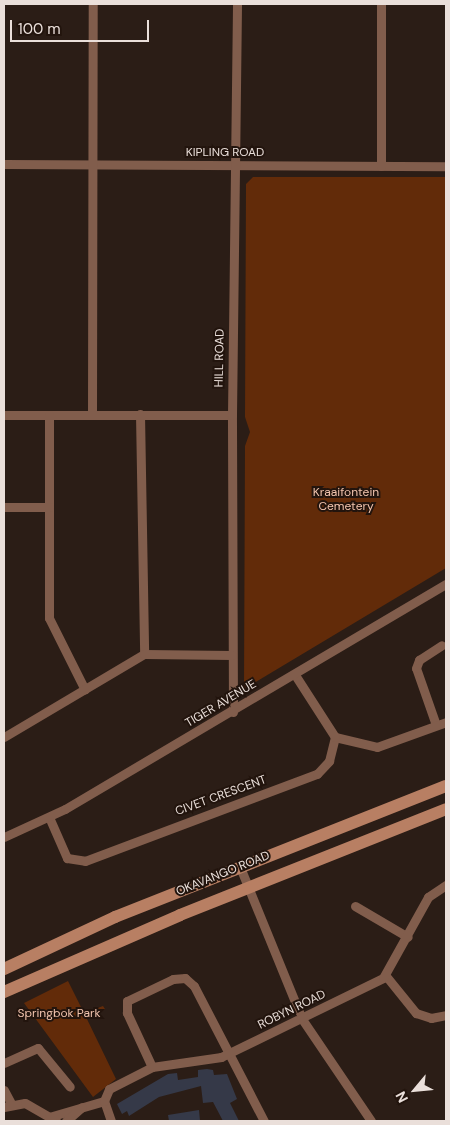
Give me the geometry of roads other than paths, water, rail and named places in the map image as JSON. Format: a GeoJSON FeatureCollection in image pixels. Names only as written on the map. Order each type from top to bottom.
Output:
{"type":"FeatureCollection","features":[{"type":"Feature","properties":{"kind":"main road","name":"OKAVANGO ROAD"},"geometry":{"type":"LineString","coordinates":[[4,969],[115,917],[446,786]]}},
{"type":"Feature","properties":{"kind":"main road","name":"OKAVANGO ROAD"},"geometry":{"type":"LineString","coordinates":[[4,992],[248,888],[446,809]]}},
{"type":"Feature","properties":{"kind":"street"},"geometry":{"type":"LineString","coordinates":[[92,414],[93,4]]}},
{"type":"Feature","properties":{"kind":"street","name":"HILL ROAD"},"geometry":{"type":"LineString","coordinates":[[233,712],[232,415],[236,166],[236,4]]}},
{"type":"Feature","properties":{"kind":"street"},"geometry":{"type":"LineString","coordinates":[[381,4],[381,166]]}},
{"type":"Feature","properties":{"kind":"street","name":"KIPLING ROAD"},"geometry":{"type":"LineString","coordinates":[[4,164],[446,166]]}},
{"type":"Feature","properties":{"kind":"street"},"geometry":{"type":"LineString","coordinates":[[4,414],[232,415]]}},
{"type":"Feature","properties":{"kind":"street"},"geometry":{"type":"LineString","coordinates":[[140,414],[144,654]]}},
{"type":"Feature","properties":{"kind":"street"},"geometry":{"type":"LineString","coordinates":[[49,415],[49,618],[85,690]]}},
{"type":"Feature","properties":{"kind":"street"},"geometry":{"type":"LineString","coordinates":[[4,506],[49,507]]}},
{"type":"Feature","properties":{"kind":"street","name":"TIGER AVENUE"},"geometry":{"type":"LineString","coordinates":[[4,837],[49,817],[233,712],[446,584]]}},
{"type":"Feature","properties":{"kind":"street"},"geometry":{"type":"LineString","coordinates":[[436,725],[416,668],[419,660],[442,645]]}},
{"type":"Feature","properties":{"kind":"street"},"geometry":{"type":"LineString","coordinates":[[4,736],[144,654],[232,655]]}},
{"type":"Feature","properties":{"kind":"street"},"geometry":{"type":"LineString","coordinates":[[295,675],[335,737],[377,747],[446,722]]}},
{"type":"Feature","properties":{"kind":"street","name":"CIVET CRESCENT"},"geometry":{"type":"LineString","coordinates":[[49,817],[67,858],[85,861],[317,774],[329,761],[335,737]]}},
{"type":"Feature","properties":{"kind":"street"},"geometry":{"type":"LineString","coordinates":[[240,867],[302,1019],[371,1121]]}},
{"type":"Feature","properties":{"kind":"street"},"geometry":{"type":"LineString","coordinates":[[446,885],[428,897],[386,976],[416,1014],[427,1018],[446,1014]]}},
{"type":"Feature","properties":{"kind":"street"},"geometry":{"type":"LineString","coordinates":[[355,906],[408,937]]}},
{"type":"Feature","properties":{"kind":"street","name":"ROBYN ROAD"},"geometry":{"type":"LineString","coordinates":[[104,1099],[109,1089],[152,1067],[228,1053],[302,1019],[386,976]]}},
{"type":"Feature","properties":{"kind":"street"},"geometry":{"type":"LineString","coordinates":[[152,1067],[126,1004],[132,996],[177,977],[192,982],[264,1121]]}},
{"type":"Feature","properties":{"kind":"street"},"geometry":{"type":"LineString","coordinates":[[4,1063],[38,1048],[70,1087]]}},
{"type":"Feature","properties":{"kind":"street"},"geometry":{"type":"LineString","coordinates":[[4,1090],[7,1105],[25,1103],[53,1119],[104,1099],[111,1121]]}},
{"type":"Feature","properties":{"kind":"street"},"geometry":{"type":"LineString","coordinates":[[66,1121],[82,1107]]}},
{"type":"Feature","properties":{"kind":"park label","name":"Kraaifontein Cemetery"},"geometry":{"type":"Point","coordinates":[346,500]}},
{"type":"Feature","properties":{"kind":"park label","name":"Springbok Park"},"geometry":{"type":"Point","coordinates":[59,1014]}}]}
